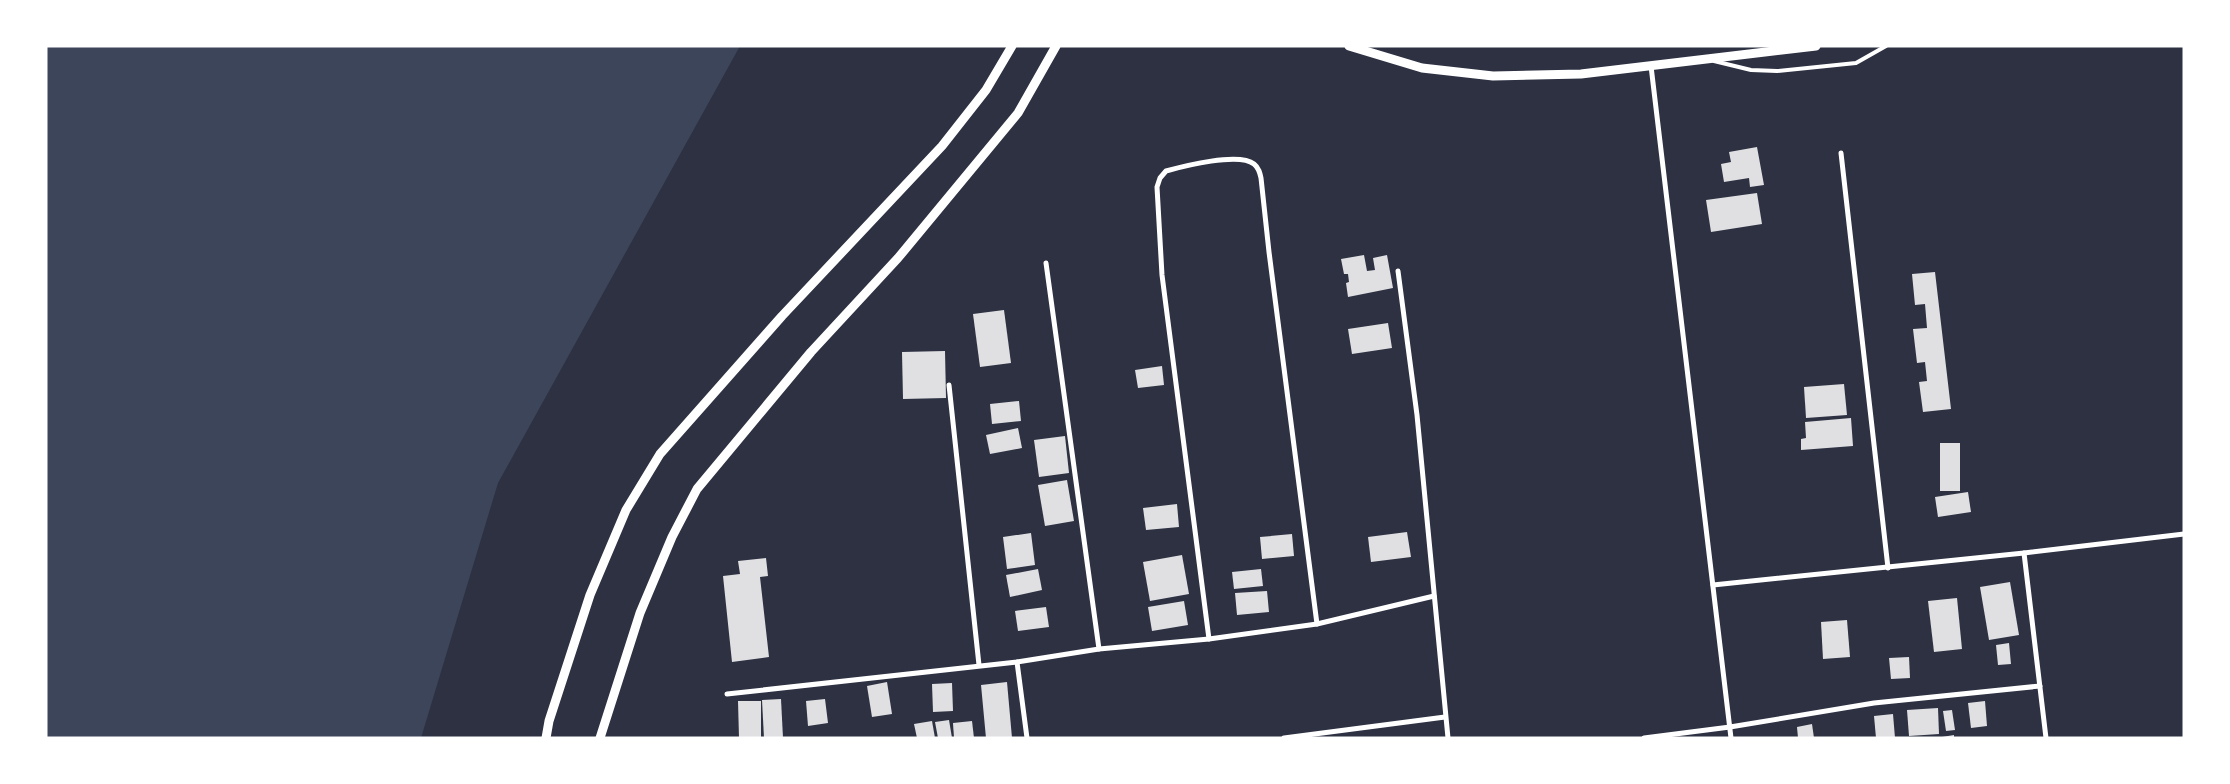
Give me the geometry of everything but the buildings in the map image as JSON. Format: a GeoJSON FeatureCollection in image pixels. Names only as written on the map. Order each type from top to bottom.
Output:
{"type":"FeatureCollection","features":[{"type":"Feature","properties":{"kind":"street"},"geometry":{"type":"LineString","coordinates":[[546,738],[549,721],[590,595],[626,510],[660,454],[782,316],[942,146],[986,90],[1012,46]]}},
{"type":"Feature","properties":{"kind":"street"},"geometry":{"type":"LineString","coordinates":[[600,738],[640,613],[672,537],[697,489],[810,352],[898,258],[1018,113],[1056,46]]}},
{"type":"Feature","properties":{"kind":"street"},"geometry":{"type":"LineString","coordinates":[[1349,46],[1422,68],[1494,76],[1580,74],[1816,46]]}},
{"type":"Feature","properties":{"kind":"street"},"geometry":{"type":"LineString","coordinates":[[1651,66],[1731,738]]}},
{"type":"Feature","properties":{"kind":"street"},"geometry":{"type":"LineString","coordinates":[[1841,153],[1888,568]]}},
{"type":"Feature","properties":{"kind":"street"},"geometry":{"type":"LineString","coordinates":[[1209,639],[1162,275],[1157,188],[1160,178],[1166,171],[1237,158],[1253,164],[1259,170],[1261,178],[1317,624]]}},
{"type":"Feature","properties":{"kind":"street"},"geometry":{"type":"LineString","coordinates":[[1046,262],[1099,649]]}},
{"type":"Feature","properties":{"kind":"street"},"geometry":{"type":"LineString","coordinates":[[1398,271],[1417,415],[1448,738]]}},
{"type":"Feature","properties":{"kind":"street"},"geometry":{"type":"LineString","coordinates":[[949,385],[979,665]]}},
{"type":"Feature","properties":{"kind":"street"},"geometry":{"type":"LineString","coordinates":[[1713,585],[1888,568],[2184,534]]}},
{"type":"Feature","properties":{"kind":"street"},"geometry":{"type":"LineString","coordinates":[[2024,553],[2046,738]]}},
{"type":"Feature","properties":{"kind":"street"},"geometry":{"type":"LineString","coordinates":[[727,694],[1018,662],[1099,649],[1209,639],[1317,624],[1434,596]]}},
{"type":"Feature","properties":{"kind":"street"},"geometry":{"type":"LineString","coordinates":[[1018,662],[1028,738]]}},
{"type":"Feature","properties":{"kind":"street"},"geometry":{"type":"LineString","coordinates":[[1644,738],[1730,727],[1874,703],[2040,686]]}},
{"type":"Feature","properties":{"kind":"street"},"geometry":{"type":"LineString","coordinates":[[1284,738],[1446,717]]}},
{"type":"Feature","properties":{"kind":"lane"},"geometry":{"type":"LineString","coordinates":[[1707,59],[1751,70],[1777,71],[1856,63],[1886,46]]}},
{"type":"Feature","properties":{"kind":"shaded area"},"geometry":{"type":"Polygon","coordinates":[[[46,46],[740,46],[498,483],[421,738],[46,738],[46,46]]]}}]}
